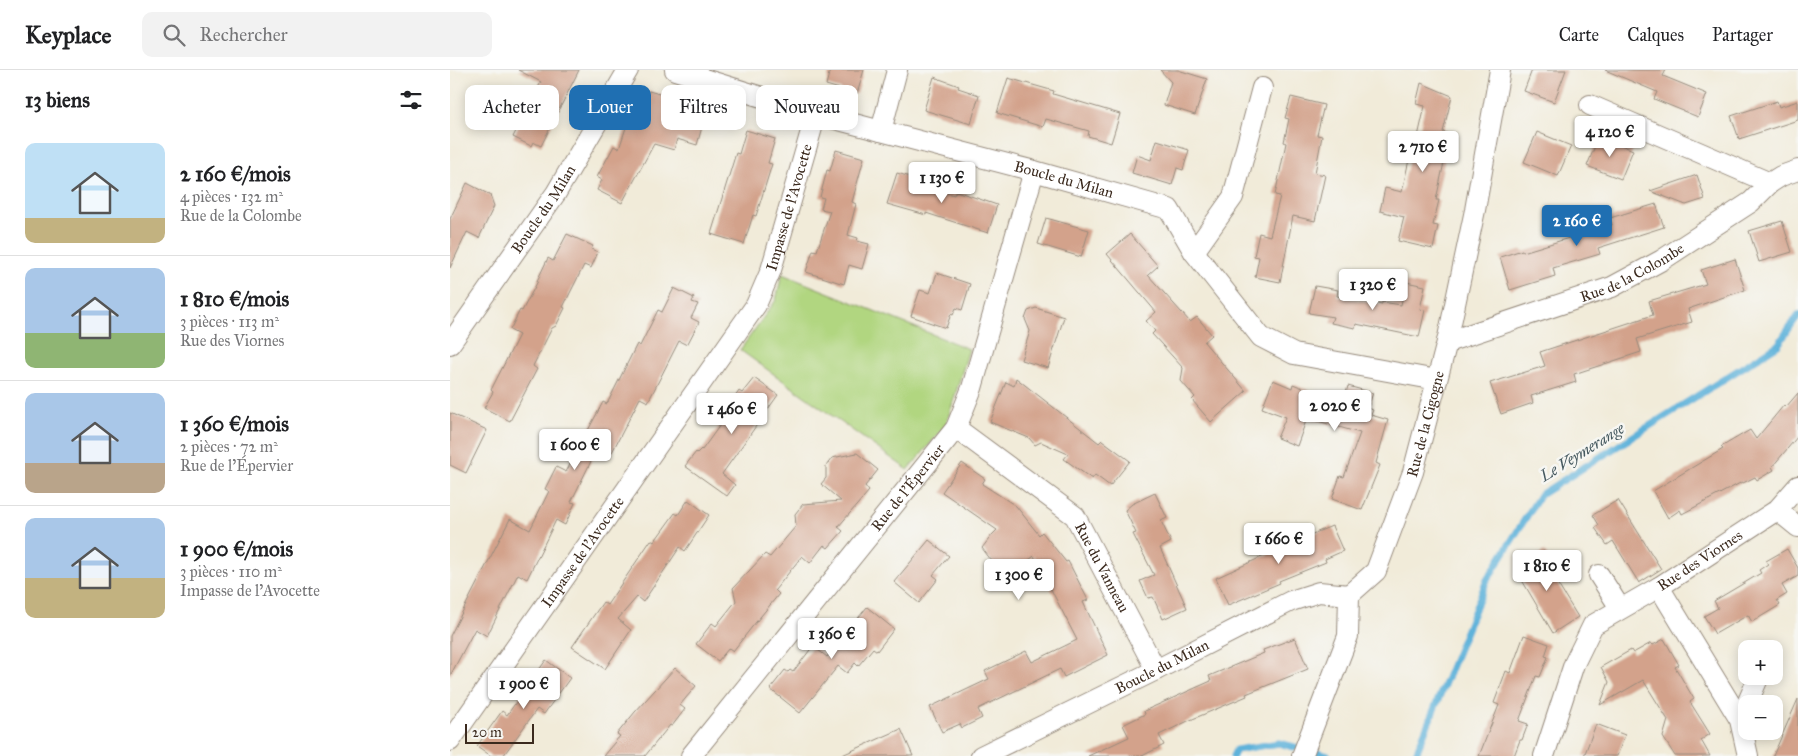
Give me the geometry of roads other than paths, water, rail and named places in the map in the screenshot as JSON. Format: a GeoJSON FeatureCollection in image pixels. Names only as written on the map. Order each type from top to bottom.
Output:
{"type":"FeatureCollection","features":[{"type":"Feature","properties":{"kind":"street","name":"Boucle du Milan"},"geometry":{"type":"LineString","coordinates":[[450,344],[556,193],[628,70]]}},
{"type":"Feature","properties":{"kind":"street","name":"Boucle du Milan"},"geometry":{"type":"LineString","coordinates":[[675,70],[756,95]]}},
{"type":"Feature","properties":{"kind":"street"},"geometry":{"type":"LineString","coordinates":[[881,131],[897,70]]}},
{"type":"Feature","properties":{"kind":"street","name":"Rue de la Cigogne"},"geometry":{"type":"LineString","coordinates":[[1349,595],[1376,571],[1413,472],[1447,342],[1475,210],[1500,70]]}},
{"type":"Feature","properties":{"kind":"street"},"geometry":{"type":"LineString","coordinates":[[1194,252],[1233,197],[1262,88]]}},
{"type":"Feature","properties":{"kind":"street"},"geometry":{"type":"LineString","coordinates":[[1590,105],[1770,184]]}},
{"type":"Feature","properties":{"kind":"street","name":"Boucle du Milan"},"geometry":{"type":"LineString","coordinates":[[858,125],[1169,209],[1194,252],[1261,337],[1294,354],[1437,380]]}},
{"type":"Feature","properties":{"kind":"street","name":"Impasse de l'Avocette"},"geometry":{"type":"LineString","coordinates":[[450,741],[756,305],[772,270],[811,130]]}},
{"type":"Feature","properties":{"kind":"street","name":"Rue de la Colombe"},"geometry":{"type":"LineString","coordinates":[[1447,342],[1612,287],[1662,260],[1751,202],[1781,176],[1798,170]]}},
{"type":"Feature","properties":{"kind":"street","name":"Rue de l'Épervier"},"geometry":{"type":"LineString","coordinates":[[691,756],[956,428],[972,388],[1034,171]]}},
{"type":"Feature","properties":{"kind":"street","name":"Rue du Vanneau"},"geometry":{"type":"LineString","coordinates":[[956,428],[1075,516],[1156,670]]}},
{"type":"Feature","properties":{"kind":"street","name":"Rue des Viornes"},"geometry":{"type":"LineString","coordinates":[[1544,756],[1574,664],[1593,626],[1620,608],[1659,587],[1777,510],[1798,486]]}},
{"type":"Feature","properties":{"kind":"street"},"geometry":{"type":"LineString","coordinates":[[1777,510],[1798,527]]}},
{"type":"Feature","properties":{"kind":"street"},"geometry":{"type":"LineString","coordinates":[[1599,575],[1620,608]]}},
{"type":"Feature","properties":{"kind":"street"},"geometry":{"type":"LineString","coordinates":[[1659,587],[1738,700]]}},
{"type":"Feature","properties":{"kind":"street","name":"Boucle du Milan"},"geometry":{"type":"LineString","coordinates":[[980,756],[1156,670],[1291,601],[1319,592],[1349,595]]}},
{"type":"Feature","properties":{"kind":"street"},"geometry":{"type":"LineString","coordinates":[[1302,756],[1348,636],[1349,595]]}},
{"type":"Feature","properties":{"kind":"street"},"geometry":{"type":"LineString","coordinates":[[1747,740],[1748,756]]}},
{"type":"Feature","properties":{"kind":"waterway","name":"Le Veymerange"},"geometry":{"type":"LineString","coordinates":[[1415,756],[1487,580],[1540,495],[1778,345],[1798,315]]}},
{"type":"Feature","properties":{"kind":"waterway","name":"Le Veymerange"},"geometry":{"type":"LineString","coordinates":[[1233,756],[1236,750],[1279,743],[1328,756]]}}]}
